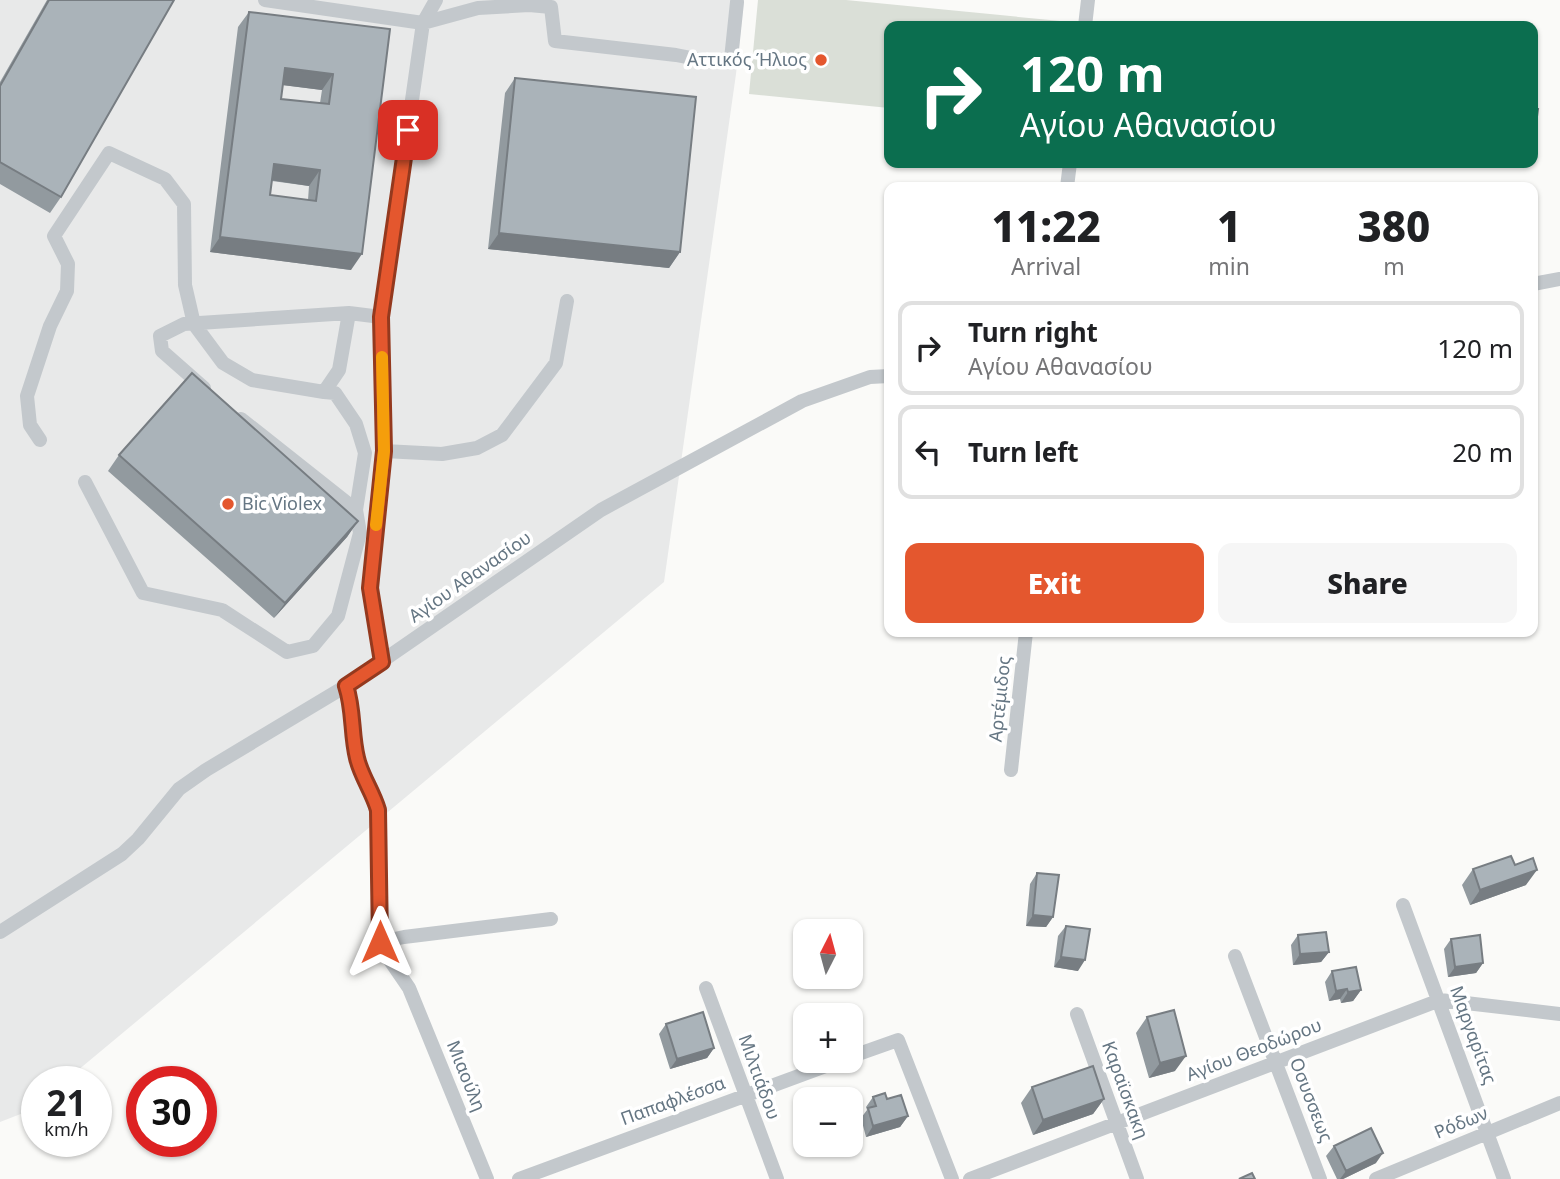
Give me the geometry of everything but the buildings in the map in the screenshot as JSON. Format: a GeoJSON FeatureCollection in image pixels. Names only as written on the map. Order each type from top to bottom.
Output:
{"type":"FeatureCollection","features":[{"type":"Feature","properties":{"kind":"street"},"geometry":{"type":"LineString","coordinates":[[265,0],[336,5],[423,23],[478,8],[529,5],[551,7],[555,41],[677,55],[712,62],[731,59],[737,2]]}},
{"type":"Feature","properties":{"kind":"street"},"geometry":{"type":"LineString","coordinates":[[382,662],[370,588],[384,451],[381,317],[423,23],[436,0]]}},
{"type":"Feature","properties":{"kind":"street"},"geometry":{"type":"LineString","coordinates":[[1086,21],[1088,0]]}},
{"type":"Feature","properties":{"kind":"street"},"geometry":{"type":"LineString","coordinates":[[40,440],[30,425],[27,396],[50,326],[67,291],[68,264],[54,236],[109,153],[165,179],[184,204],[185,285],[194,324],[223,363],[251,380],[335,393],[356,424],[365,453],[356,510],[360,533],[338,616],[313,646],[287,652],[222,610],[143,593],[85,482]]}},
{"type":"Feature","properties":{"kind":"street"},"geometry":{"type":"LineString","coordinates":[[1538,283],[1560,279]]}},
{"type":"Feature","properties":{"kind":"street"},"geometry":{"type":"LineString","coordinates":[[384,451],[442,454],[477,448],[502,435],[556,363],[567,301]]}},
{"type":"Feature","properties":{"kind":"street"},"geometry":{"type":"LineString","coordinates":[[356,510],[185,374],[162,351],[160,336],[184,324],[349,313],[381,317]]}},
{"type":"Feature","properties":{"kind":"street"},"geometry":{"type":"LineString","coordinates":[[324,391],[339,370],[349,313]]}},
{"type":"Feature","properties":{"kind":"street","name":"Αγίου Αθανασίου"},"geometry":{"type":"LineString","coordinates":[[0,932],[122,854],[138,839],[179,789],[206,770],[346,686],[601,510],[802,401],[870,377],[884,376]]}},
{"type":"Feature","properties":{"kind":"street","name":"Αρτέμιδος"},"geometry":{"type":"LineString","coordinates":[[1011,770],[1025,637]]}},
{"type":"Feature","properties":{"kind":"street"},"geometry":{"type":"LineString","coordinates":[[346,686],[350,699],[354,747],[378,810],[380,942],[551,919]]}},
{"type":"Feature","properties":{"kind":"street","name":"Μαργαρίτας"},"geometry":{"type":"LineString","coordinates":[[1403,905],[1504,1179]]}},
{"type":"Feature","properties":{"kind":"street","name":"Μιαούλη"},"geometry":{"type":"LineString","coordinates":[[380,942],[409,988],[487,1179]]}},
{"type":"Feature","properties":{"kind":"street","name":"Οσυσσεως"},"geometry":{"type":"LineString","coordinates":[[1235,956],[1321,1179]]}},
{"type":"Feature","properties":{"kind":"street","name":"Μιλτιάδου"},"geometry":{"type":"LineString","coordinates":[[706,988],[777,1179]]}},
{"type":"Feature","properties":{"kind":"street","name":"Αγίου Θεοδώρου"},"geometry":{"type":"LineString","coordinates":[[970,1179],[1440,1000],[1560,1014]]}},
{"type":"Feature","properties":{"kind":"street","name":"Καραϊσκακη"},"geometry":{"type":"LineString","coordinates":[[1077,1014],[1138,1179]]}},
{"type":"Feature","properties":{"kind":"street"},"geometry":{"type":"LineString","coordinates":[[863,1052],[898,1040],[952,1179]]}},
{"type":"Feature","properties":{"kind":"street","name":"Παπαφλέσσα"},"geometry":{"type":"LineString","coordinates":[[519,1179],[806,1073]]}},
{"type":"Feature","properties":{"kind":"street","name":"Ρόδων"},"geometry":{"type":"LineString","coordinates":[[1376,1179],[1560,1103]]}},
{"type":"Feature","properties":{"kind":"shaded area"},"geometry":{"type":"Polygon","coordinates":[[[0,0],[744,0],[736,74],[664,582],[83,1066],[21,1066],[21,1114],[0,1122],[0,0]]]}},
{"type":"Feature","properties":{"kind":"shaded area","name":"Αττικός Ήλιος"},"geometry":{"type":"Polygon","coordinates":[[[758,0],[846,0],[1061,21],[884,21],[884,108],[749,94],[758,0]]]}},
{"type":"Feature","properties":{"kind":"slow traffic"},"geometry":{"type":"LineString","coordinates":[[376,525],[384,451],[382,357]]}},
{"type":"Feature","properties":{"kind":"place","name":"Αττικός Ήλιος"},"geometry":{"type":"Point","coordinates":[821,60]}},
{"type":"Feature","properties":{"kind":"place","name":"Bic Violex"},"geometry":{"type":"Point","coordinates":[228,504]}},
{"type":"Feature","properties":{"kind":"route"},"geometry":{"type":"LineString","coordinates":[[380,942],[378,810],[354,747],[350,699],[346,686],[382,662],[370,588],[384,451],[381,317],[408,130]]}}]}
